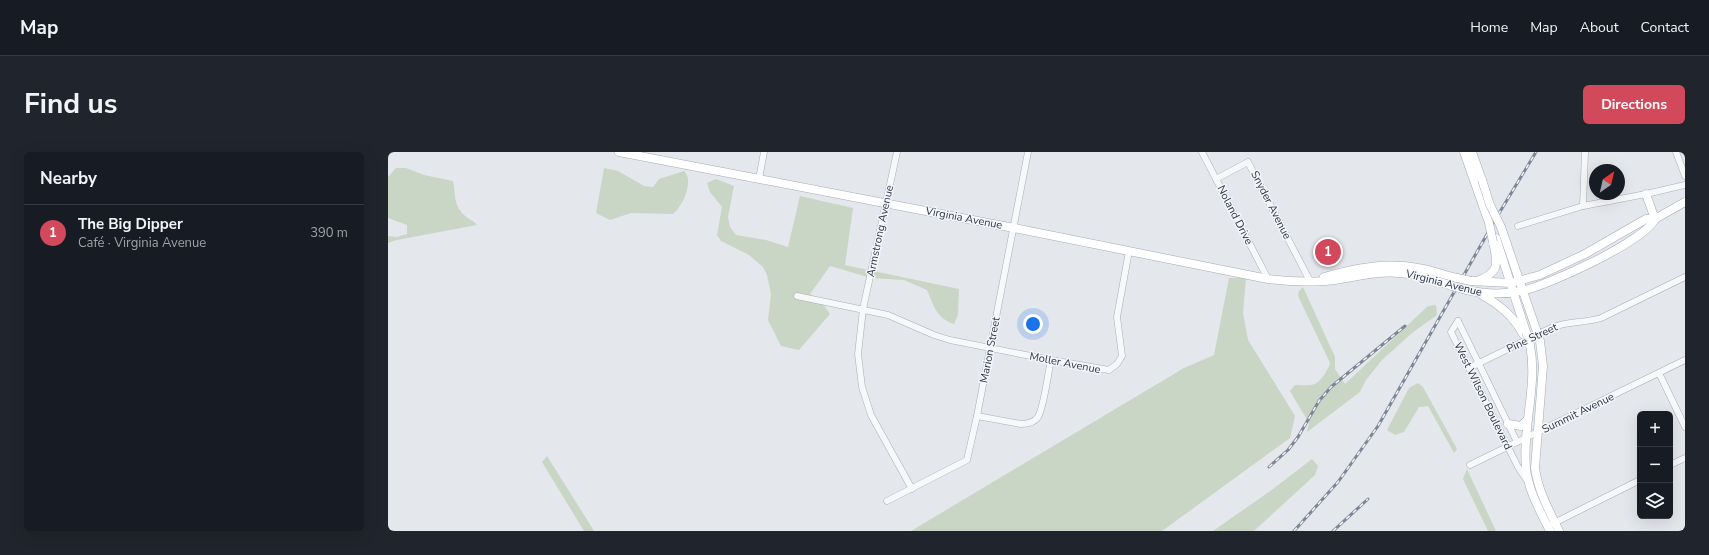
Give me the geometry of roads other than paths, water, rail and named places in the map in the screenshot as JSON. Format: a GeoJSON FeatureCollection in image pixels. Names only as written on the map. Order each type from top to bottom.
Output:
{"type":"FeatureCollection","features":[{"type":"Feature","properties":{"kind":"main road","name":"Virginia Avenue"},"geometry":{"type":"LineString","coordinates":[[619,152],[644,154],[758,179],[887,203],[1268,279],[1310,281],[1398,272],[1415,275],[1478,293],[1490,294],[1523,291],[1559,278],[1648,229],[1655,218]]}},
{"type":"Feature","properties":{"kind":"main road"},"geometry":{"type":"LineString","coordinates":[[1464,152],[1501,227],[1515,282],[1514,293],[1525,333]]}},
{"type":"Feature","properties":{"kind":"main road"},"geometry":{"type":"LineString","coordinates":[[1472,152],[1478,181],[1494,240],[1497,260],[1496,269],[1486,278],[1474,281]]}},
{"type":"Feature","properties":{"kind":"main road"},"geometry":{"type":"LineString","coordinates":[[1646,194],[1655,218]]}},
{"type":"Feature","properties":{"kind":"main road","name":"Virginia Avenue"},"geometry":{"type":"LineString","coordinates":[[1310,281],[1357,268],[1377,266],[1418,268],[1474,281],[1515,282],[1540,275],[1585,254],[1646,219],[1655,218],[1685,202]]}},
{"type":"Feature","properties":{"kind":"main road"},"geometry":{"type":"LineString","coordinates":[[1494,240],[1515,282]]}},
{"type":"Feature","properties":{"kind":"main road","name":"West Wilson Boulevard"},"geometry":{"type":"LineString","coordinates":[[1515,282],[1523,291],[1540,341],[1543,366],[1535,468],[1537,483],[1551,527]]}},
{"type":"Feature","properties":{"kind":"main road"},"geometry":{"type":"LineString","coordinates":[[1478,293],[1490,299],[1510,314],[1525,333]]}},
{"type":"Feature","properties":{"kind":"main road","name":"West Wilson Boulevard"},"geometry":{"type":"LineString","coordinates":[[1525,333],[1532,355],[1532,381],[1528,419],[1526,468],[1529,484],[1551,527],[1559,531]]}},
{"type":"Feature","properties":{"kind":"main road"},"geometry":{"type":"LineString","coordinates":[[1508,424],[1521,426],[1528,419]]}},
{"type":"Feature","properties":{"kind":"street"},"geometry":{"type":"LineString","coordinates":[[758,179],[764,152]]}},
{"type":"Feature","properties":{"kind":"street","name":"Armstrong Avenue"},"geometry":{"type":"LineString","coordinates":[[897,152],[863,309],[858,354],[862,387],[871,415],[912,489]]}},
{"type":"Feature","properties":{"kind":"street","name":"Marion Street"},"geometry":{"type":"LineString","coordinates":[[888,501],[966,460],[977,416],[1028,152]]}},
{"type":"Feature","properties":{"kind":"street","name":"Noland Drive"},"geometry":{"type":"LineString","coordinates":[[1202,152],[1268,279]]}},
{"type":"Feature","properties":{"kind":"street"},"geometry":{"type":"LineString","coordinates":[[1582,206],[1585,152]]}},
{"type":"Feature","properties":{"kind":"street"},"geometry":{"type":"LineString","coordinates":[[1676,152],[1685,176]]}},
{"type":"Feature","properties":{"kind":"street","name":"Snyder Avenue"},"geometry":{"type":"LineString","coordinates":[[1216,179],[1248,162],[1310,281]]}},
{"type":"Feature","properties":{"kind":"street"},"geometry":{"type":"LineString","coordinates":[[1518,226],[1582,206],[1685,185]]}},
{"type":"Feature","properties":{"kind":"street","name":"Moller Avenue"},"geometry":{"type":"LineString","coordinates":[[797,296],[888,315],[934,335],[990,348],[1109,370],[1118,364],[1122,356],[1117,327],[1118,309],[1129,251]]}},
{"type":"Feature","properties":{"kind":"street","name":"Pine Street"},"geometry":{"type":"LineString","coordinates":[[1469,368],[1553,327],[1562,324],[1592,321],[1601,318],[1685,278]]}},
{"type":"Feature","properties":{"kind":"street","name":"West Wilson Boulevard"},"geometry":{"type":"LineString","coordinates":[[1517,442],[1458,321],[1451,332],[1518,467],[1529,484]]}},
{"type":"Feature","properties":{"kind":"street"},"geometry":{"type":"LineString","coordinates":[[977,416],[1025,424],[1034,421],[1038,417],[1041,408],[1051,360]]}},
{"type":"Feature","properties":{"kind":"street","name":"Summit Avenue"},"geometry":{"type":"LineString","coordinates":[[1470,465],[1685,360]]}},
{"type":"Feature","properties":{"kind":"street"},"geometry":{"type":"LineString","coordinates":[[1658,373],[1685,427]]}},
{"type":"Feature","properties":{"kind":"street"},"geometry":{"type":"LineString","coordinates":[[1673,464],[1685,458]]}},
{"type":"Feature","properties":{"kind":"street"},"geometry":{"type":"LineString","coordinates":[[1551,527],[1637,482]]}},
{"type":"Feature","properties":{"kind":"railway"},"geometry":{"type":"LineString","coordinates":[[1294,531],[1338,482],[1378,426],[1498,215],[1536,152]]}},
{"type":"Feature","properties":{"kind":"railway"},"geometry":{"type":"LineString","coordinates":[[1269,467],[1288,450],[1298,437],[1319,401],[1331,387],[1405,326]]}},
{"type":"Feature","properties":{"kind":"railway"},"geometry":{"type":"LineString","coordinates":[[1333,531],[1368,499]]}},
{"type":"Feature","properties":{"kind":"place","name":"The Big Dipper"},"geometry":{"type":"Point","coordinates":[1328,252]}}]}
